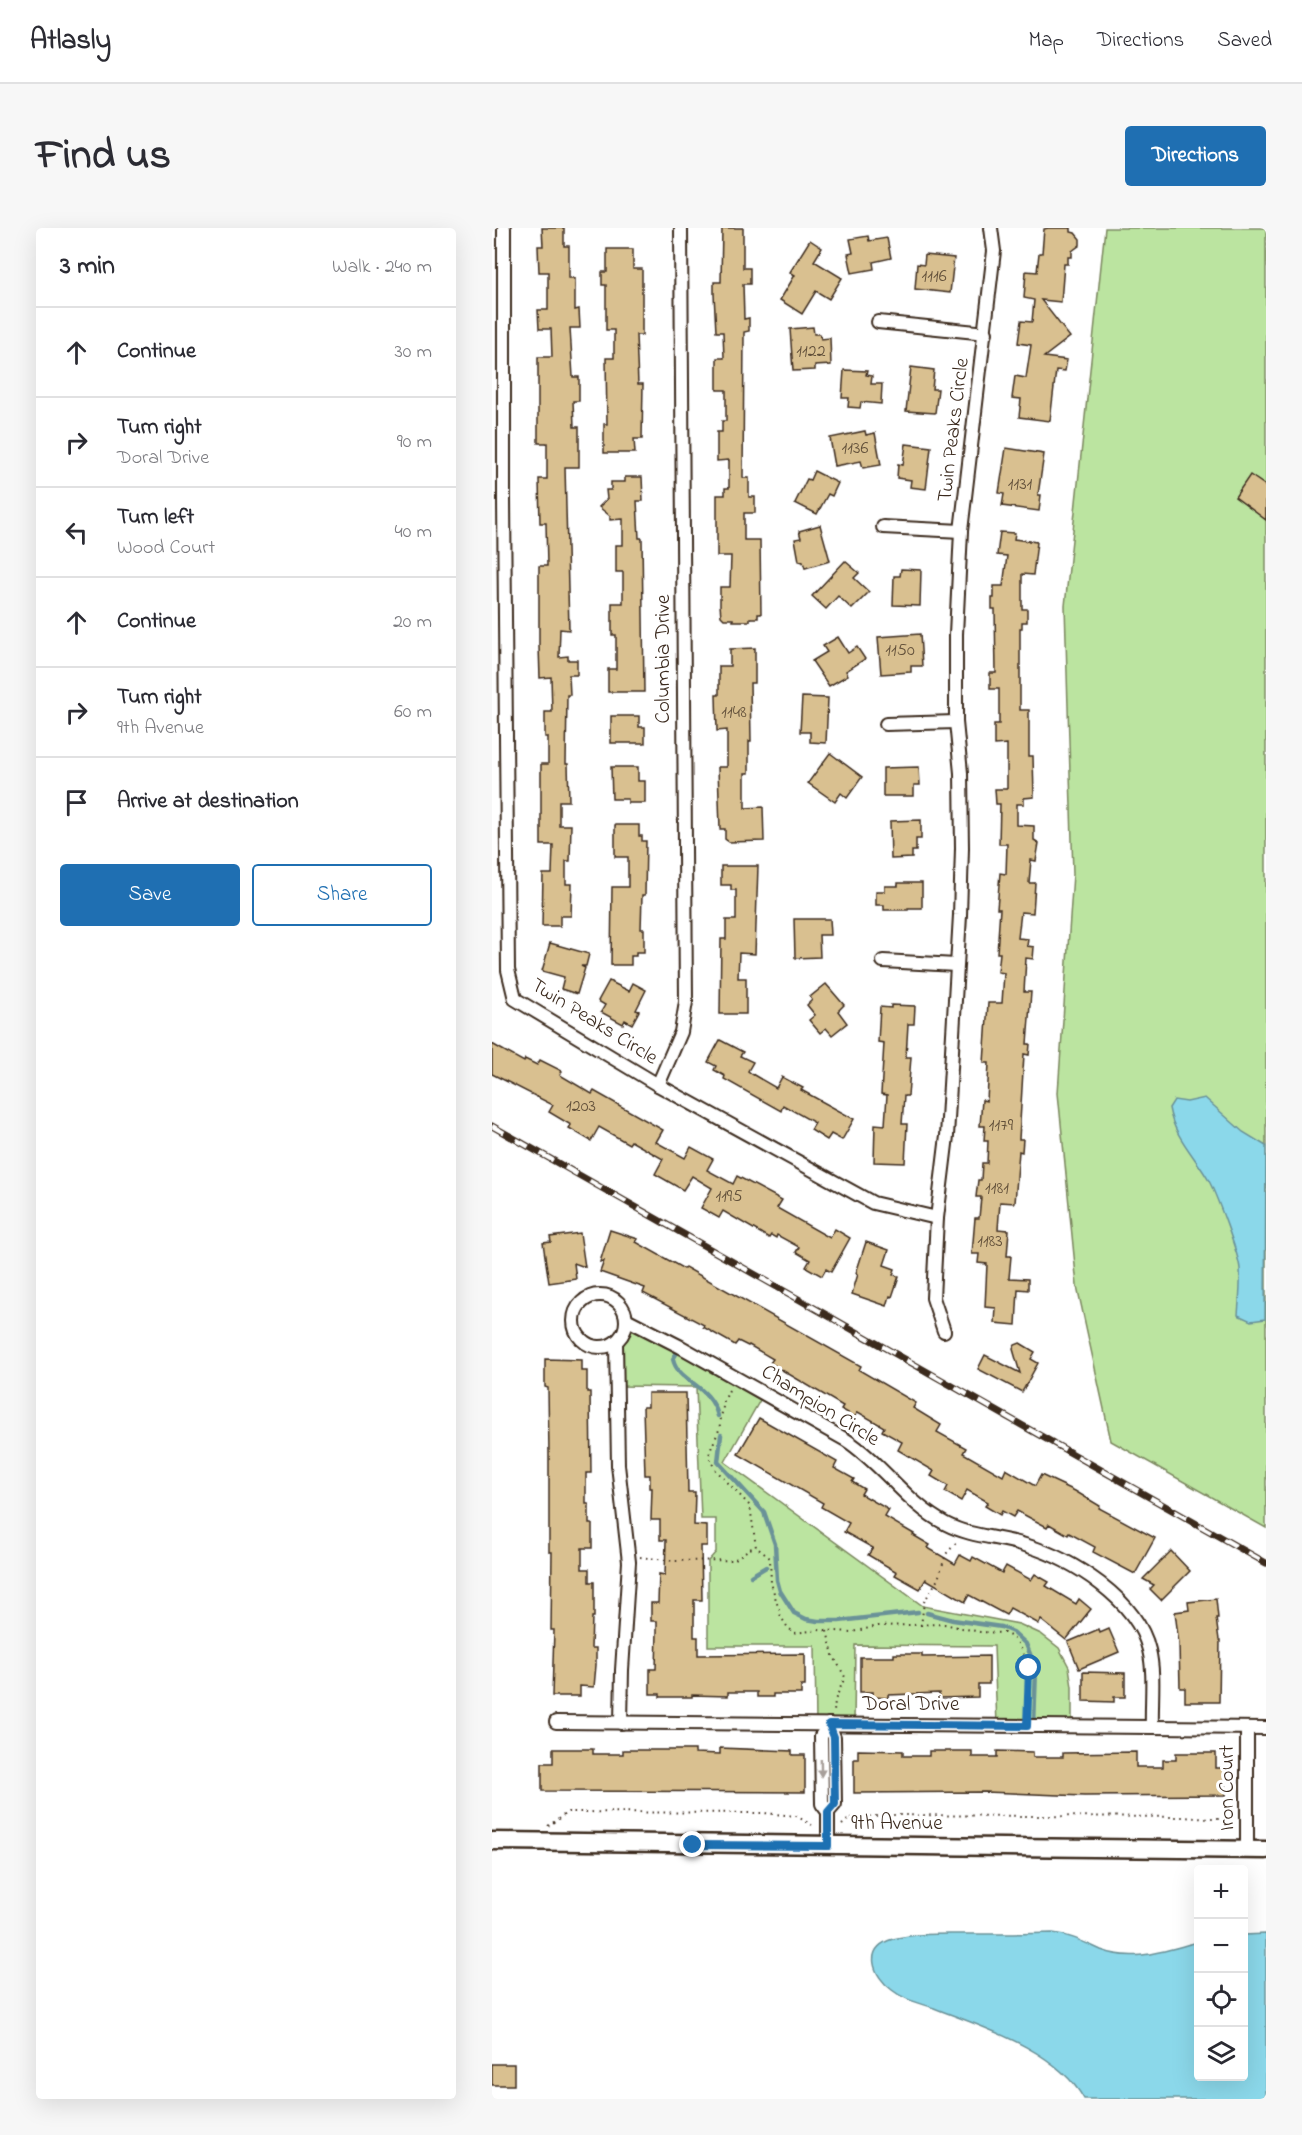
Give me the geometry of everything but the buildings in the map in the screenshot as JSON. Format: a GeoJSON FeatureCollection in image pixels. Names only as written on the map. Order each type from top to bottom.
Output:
{"type":"FeatureCollection","features":[{"type":"Feature","properties":{"kind":"main road","name":"9th Avenue"},"geometry":{"type":"LineString","coordinates":[[492,1841],[1266,1850]]}},
{"type":"Feature","properties":{"kind":"street","name":"Twin Peaks Circle"},"geometry":{"type":"LineString","coordinates":[[504,228],[498,499],[508,970],[515,999],[658,1084],[873,1203],[937,1218]]}},
{"type":"Feature","properties":{"kind":"street","name":"Columbia Drive"},"geometry":{"type":"LineString","coordinates":[[658,1084],[674,1053],[681,1032],[686,1002],[681,228]]}},
{"type":"Feature","properties":{"kind":"street","name":"Twin Peaks Circle"},"geometry":{"type":"LineString","coordinates":[[944,1330],[933,1298],[960,915],[961,773],[956,722],[956,634],[961,531],[986,333],[994,251],[992,228]]}},
{"type":"Feature","properties":{"kind":"street","name":"Twin Peaks Circle"},"geometry":{"type":"LineString","coordinates":[[878,322],[986,333]]}},
{"type":"Feature","properties":{"kind":"street","name":"Twin Peaks Circle"},"geometry":{"type":"LineString","coordinates":[[883,527],[961,531]]}},
{"type":"Feature","properties":{"kind":"street"},"geometry":{"type":"LineString","coordinates":[[886,724],[956,722]]}},
{"type":"Feature","properties":{"kind":"street"},"geometry":{"type":"LineString","coordinates":[[882,961],[956,965]]}},
{"type":"Feature","properties":{"kind":"street"},"geometry":{"type":"LineString","coordinates":[[604,1295],[619,1303],[626,1318],[624,1332],[616,1342],[600,1347],[591,1346],[578,1335],[574,1327],[576,1310],[587,1298],[604,1295]]}},
{"type":"Feature","properties":{"kind":"street","name":"Champion Circle"},"geometry":{"type":"LineString","coordinates":[[626,1318],[846,1440],[871,1458],[923,1510],[948,1525],[1025,1545],[1049,1554],[1095,1581],[1122,1602],[1137,1620],[1149,1651],[1152,1727]]}},
{"type":"Feature","properties":{"kind":"street"},"geometry":{"type":"LineString","coordinates":[[616,1342],[618,1465],[628,1557],[621,1723]]}},
{"type":"Feature","properties":{"kind":"street","name":"Doral Drive"},"geometry":{"type":"LineString","coordinates":[[556,1722],[1266,1728]]}},
{"type":"Feature","properties":{"kind":"street"},"geometry":{"type":"LineString","coordinates":[[828,1846],[828,1812],[822,1804],[821,1736],[832,1724]]}},
{"type":"Feature","properties":{"kind":"street","name":"Iron Court"},"geometry":{"type":"LineString","coordinates":[[1247,1728],[1247,1849]]}},
{"type":"Feature","properties":{"kind":"path"},"geometry":{"type":"LineString","coordinates":[[737,1378],[725,1396],[720,1430],[709,1457],[716,1469],[750,1506],[756,1547],[768,1555],[771,1560],[770,1582],[786,1626],[798,1634],[827,1630],[852,1632],[878,1626],[948,1625],[980,1632],[1004,1633],[1014,1638],[1022,1649],[1029,1668],[1027,1726]]}},
{"type":"Feature","properties":{"kind":"path"},"geometry":{"type":"LineString","coordinates":[[921,1626],[924,1602],[938,1579],[946,1554],[968,1532]]}},
{"type":"Feature","properties":{"kind":"path"},"geometry":{"type":"LineString","coordinates":[[628,1557],[731,1560],[738,1559],[747,1550],[756,1547]]}},
{"type":"Feature","properties":{"kind":"path"},"geometry":{"type":"LineString","coordinates":[[827,1630],[833,1655],[845,1677],[835,1702],[832,1724]]}},
{"type":"Feature","properties":{"kind":"path"},"geometry":{"type":"LineString","coordinates":[[548,1826],[568,1812],[764,1813],[796,1816],[812,1825]]}},
{"type":"Feature","properties":{"kind":"path"},"geometry":{"type":"LineString","coordinates":[[842,1825],[850,1818],[889,1815],[1184,1816],[1236,1819]]}},
{"type":"Feature","properties":{"kind":"green space"},"geometry":{"type":"Polygon","coordinates":[[[1105,228],[1266,228],[1266,1528],[1111,1441],[1077,1286],[1058,1093],[1073,874],[1065,606],[1105,228]]]}},
{"type":"Feature","properties":{"kind":"green space"},"geometry":{"type":"Polygon","coordinates":[[[626,1323],[764,1393],[725,1462],[923,1606],[1019,1624],[1041,1634],[1059,1648],[1069,1667],[1072,1687],[1072,1726],[997,1725],[994,1646],[855,1645],[854,1724],[816,1724],[815,1646],[708,1646],[708,1561],[716,1552],[716,1519],[701,1519],[696,1387],[617,1386],[616,1342],[622,1335],[626,1323]]]}},
{"type":"Feature","properties":{"kind":"water"},"geometry":{"type":"Polygon","coordinates":[[[1205,1098],[1243,1132],[1266,1146],[1265,1319],[1251,1321],[1238,1315],[1240,1269],[1232,1238],[1209,1181],[1175,1128],[1169,1108],[1174,1100],[1187,1102],[1205,1098]]]}},
{"type":"Feature","properties":{"kind":"water"},"geometry":{"type":"Polygon","coordinates":[[[938,1934],[1060,1934],[1101,1950],[1126,1955],[1150,1954],[1194,1943],[1194,2081],[1248,2081],[1248,1935],[1266,1934],[1266,2099],[1084,2099],[1072,2082],[1038,2054],[996,2032],[902,1996],[885,1984],[874,1963],[874,1955],[883,1943],[902,1937],[938,1934]]]}},
{"type":"Feature","properties":{"kind":"waterway"},"geometry":{"type":"LineString","coordinates":[[679,1349],[673,1359],[676,1367],[702,1390],[714,1405],[718,1416]]}},
{"type":"Feature","properties":{"kind":"waterway"},"geometry":{"type":"LineString","coordinates":[[721,1435],[718,1462],[764,1512],[775,1544],[777,1580],[780,1591],[794,1613],[806,1619],[839,1621],[918,1612]]}},
{"type":"Feature","properties":{"kind":"waterway"},"geometry":{"type":"LineString","coordinates":[[751,1576],[766,1567]]}},
{"type":"Feature","properties":{"kind":"waterway"},"geometry":{"type":"LineString","coordinates":[[927,1613],[953,1620],[1001,1627],[1013,1632],[1026,1644],[1036,1669],[1034,1725]]}},
{"type":"Feature","properties":{"kind":"railway"},"geometry":{"type":"LineString","coordinates":[[492,1126],[1266,1563]]}},
{"type":"Feature","properties":{"kind":"route"},"geometry":{"type":"LineString","coordinates":[[693,1845],[828,1846],[828,1812],[835,1804],[834,1737],[829,1724],[1027,1726],[1029,1668]]}}]}
